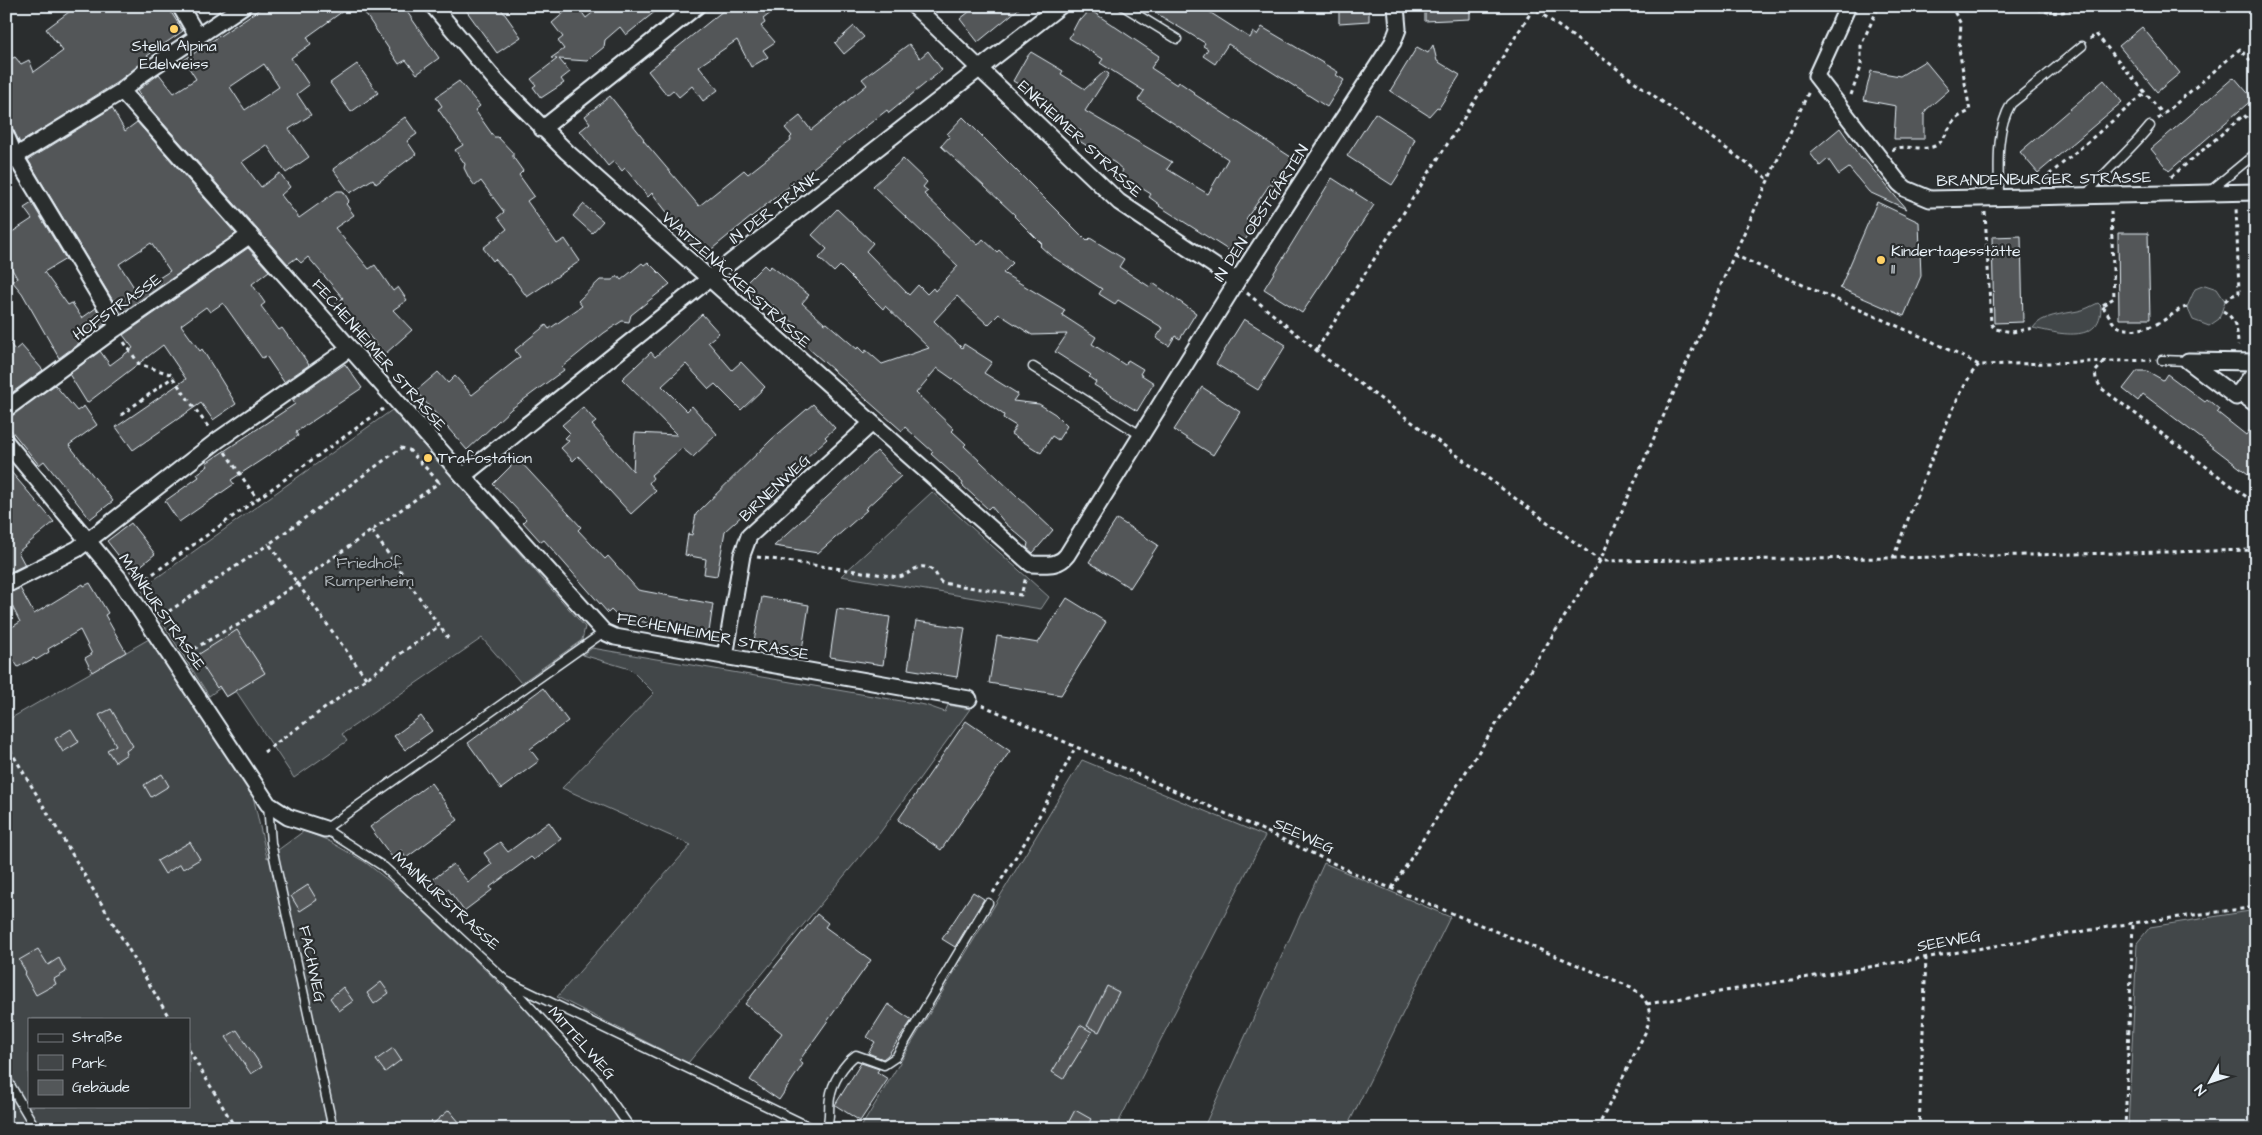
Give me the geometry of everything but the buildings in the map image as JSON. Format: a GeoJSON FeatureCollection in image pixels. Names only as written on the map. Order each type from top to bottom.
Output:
{"type":"FeatureCollection","features":[{"type":"Feature","properties":{"kind":"street"},"geometry":{"type":"LineString","coordinates":[[180,6],[198,36]]}},
{"type":"Feature","properties":{"kind":"street"},"geometry":{"type":"LineString","coordinates":[[11,159],[122,91],[142,74],[243,6]]}},
{"type":"Feature","properties":{"kind":"street","name":"WAITZENÄCKERSTRASSE"},"geometry":{"type":"LineString","coordinates":[[433,6],[478,61],[542,129],[1031,564]]}},
{"type":"Feature","properties":{"kind":"street"},"geometry":{"type":"LineString","coordinates":[[542,129],[697,6]]}},
{"type":"Feature","properties":{"kind":"street","name":"ENKHEIMER STRASSE"},"geometry":{"type":"LineString","coordinates":[[914,6],[1118,202],[1236,282]]}},
{"type":"Feature","properties":{"kind":"street","name":"IN DER TRÄNK"},"geometry":{"type":"LineString","coordinates":[[460,473],[1060,6]]}},
{"type":"Feature","properties":{"kind":"street","name":"IN DEN OBSTGÄRTEN"},"geometry":{"type":"LineString","coordinates":[[1031,564],[1052,564],[1064,560],[1236,282],[1393,42],[1398,29],[1396,6]]}},
{"type":"Feature","properties":{"kind":"street"},"geometry":{"type":"LineString","coordinates":[[1816,76],[1848,6]]}},
{"type":"Feature","properties":{"kind":"street","name":"BRANDENBURGER STRASSE"},"geometry":{"type":"LineString","coordinates":[[1816,76],[1880,160],[1906,189],[1930,199],[2256,192]]}},
{"type":"Feature","properties":{"kind":"street","name":"FECHENHEIMER STRASSE"},"geometry":{"type":"LineString","coordinates":[[122,91],[460,473],[604,632],[615,637],[969,699]]}},
{"type":"Feature","properties":{"kind":"street"},"geometry":{"type":"LineString","coordinates":[[6,135],[11,159],[117,328]]}},
{"type":"Feature","properties":{"kind":"street","name":"HOFSTRASSE"},"geometry":{"type":"LineString","coordinates":[[6,409],[117,328],[250,235]]}},
{"type":"Feature","properties":{"kind":"street"},"geometry":{"type":"LineString","coordinates":[[6,585],[69,554],[218,440],[350,348]]}},
{"type":"Feature","properties":{"kind":"street"},"geometry":{"type":"LineString","coordinates":[[2188,361],[2256,362]]}},
{"type":"Feature","properties":{"kind":"street"},"geometry":{"type":"LineString","coordinates":[[2188,361],[2236,397],[2256,370]]}},
{"type":"Feature","properties":{"kind":"street"},"geometry":{"type":"LineString","coordinates":[[2240,392],[2256,404]]}},
{"type":"Feature","properties":{"kind":"street","name":"BIRNENWEG"},"geometry":{"type":"LineString","coordinates":[[725,656],[742,555],[749,536],[872,423]]}},
{"type":"Feature","properties":{"kind":"street","name":"MAINKURSTRASSE"},"geometry":{"type":"LineString","coordinates":[[6,442],[128,591],[268,804],[288,818],[325,829]]}},
{"type":"Feature","properties":{"kind":"lane"},"geometry":{"type":"LineString","coordinates":[[1123,6],[1177,39]]}},
{"type":"Feature","properties":{"kind":"lane"},"geometry":{"type":"LineString","coordinates":[[1992,198],[2001,130],[2011,104],[2082,46]]}},
{"type":"Feature","properties":{"kind":"lane"},"geometry":{"type":"LineString","coordinates":[[2085,196],[2097,181],[2134,146],[2150,126]]}},
{"type":"Feature","properties":{"kind":"lane"},"geometry":{"type":"LineString","coordinates":[[2206,194],[2256,153]]}},
{"type":"Feature","properties":{"kind":"lane"},"geometry":{"type":"LineString","coordinates":[[2162,360],[2188,361]]}},
{"type":"Feature","properties":{"kind":"lane"},"geometry":{"type":"LineString","coordinates":[[1033,368],[1142,436]]}},
{"type":"Feature","properties":{"kind":"lane"},"geometry":{"type":"LineString","coordinates":[[325,829],[604,632]]}},
{"type":"Feature","properties":{"kind":"lane","name":"FACHWEG"},"geometry":{"type":"LineString","coordinates":[[268,804],[271,843],[333,1129]]}},
{"type":"Feature","properties":{"kind":"lane","name":"MAINKURSTRASSE"},"geometry":{"type":"LineString","coordinates":[[325,829],[384,867],[506,980],[814,1129]]}},
{"type":"Feature","properties":{"kind":"lane"},"geometry":{"type":"LineString","coordinates":[[826,1129],[830,1114],[830,1096],[841,1070],[856,1055],[884,1064],[896,1057],[988,903]]}},
{"type":"Feature","properties":{"kind":"lane","name":"MITTELWEG"},"geometry":{"type":"LineString","coordinates":[[506,980],[596,1078],[631,1129]]}},
{"type":"Feature","properties":{"kind":"lane"},"geometry":{"type":"LineString","coordinates":[[6,1078],[36,1129]]}},
{"type":"Feature","properties":{"kind":"path"},"geometry":{"type":"LineString","coordinates":[[1880,160],[1898,147],[1927,148],[1936,145],[1944,138],[1955,120],[1970,111],[1959,49],[1961,24],[1951,6]]}},
{"type":"Feature","properties":{"kind":"path"},"geometry":{"type":"LineString","coordinates":[[2030,6],[2055,14],[2079,6]]}},
{"type":"Feature","properties":{"kind":"path"},"geometry":{"type":"LineString","coordinates":[[1317,350],[1533,7],[1768,179]]}},
{"type":"Feature","properties":{"kind":"path"},"geometry":{"type":"LineString","coordinates":[[2082,46],[2096,34],[2163,114]]}},
{"type":"Feature","properties":{"kind":"path"},"geometry":{"type":"LineString","coordinates":[[2150,126],[2240,49],[2256,67]]}},
{"type":"Feature","properties":{"kind":"path"},"geometry":{"type":"LineString","coordinates":[[1392,888],[1600,561],[1734,255],[1816,76]]}},
{"type":"Feature","properties":{"kind":"path"},"geometry":{"type":"LineString","coordinates":[[2041,182],[2145,92]]}},
{"type":"Feature","properties":{"kind":"path"},"geometry":{"type":"LineString","coordinates":[[2169,179],[2244,115],[2256,128]]}},
{"type":"Feature","properties":{"kind":"path"},"geometry":{"type":"LineString","coordinates":[[2225,301],[2231,296],[2239,294],[2236,193]]}},
{"type":"Feature","properties":{"kind":"path"},"geometry":{"type":"LineString","coordinates":[[2110,195],[2114,298],[2101,306],[2116,325],[2130,328],[2159,323],[2177,310],[2187,307]]}},
{"type":"Feature","properties":{"kind":"path"},"geometry":{"type":"LineString","coordinates":[[1992,198],[1990,322],[1995,329],[2012,332],[2032,328]]}},
{"type":"Feature","properties":{"kind":"path"},"geometry":{"type":"LineString","coordinates":[[1734,255],[1927,339],[1979,365],[2162,360]]}},
{"type":"Feature","properties":{"kind":"path"},"geometry":{"type":"LineString","coordinates":[[1236,282],[1317,350],[1600,561],[1893,558],[2256,550]]}},
{"type":"Feature","properties":{"kind":"path"},"geometry":{"type":"LineString","coordinates":[[2223,311],[2230,316],[2236,328],[2238,362]]}},
{"type":"Feature","properties":{"kind":"path"},"geometry":{"type":"LineString","coordinates":[[117,328],[139,364],[170,374],[173,377],[257,499]]}},
{"type":"Feature","properties":{"kind":"path"},"geometry":{"type":"LineString","coordinates":[[2105,362],[2095,372],[2096,379],[2102,388],[2256,504]]}},
{"type":"Feature","properties":{"kind":"path"},"geometry":{"type":"LineString","coordinates":[[1893,558],[1957,401],[1972,370],[1979,365]]}},
{"type":"Feature","properties":{"kind":"path"},"geometry":{"type":"LineString","coordinates":[[121,416],[173,377]]}},
{"type":"Feature","properties":{"kind":"path"},"geometry":{"type":"LineString","coordinates":[[128,591],[395,400]]}},
{"type":"Feature","properties":{"kind":"path"},"geometry":{"type":"LineString","coordinates":[[151,624],[270,544],[401,448],[410,450],[439,482]]}},
{"type":"Feature","properties":{"kind":"path"},"geometry":{"type":"LineString","coordinates":[[175,661],[238,625],[439,482],[460,473]]}},
{"type":"Feature","properties":{"kind":"path"},"geometry":{"type":"LineString","coordinates":[[372,531],[448,638]]}},
{"type":"Feature","properties":{"kind":"path"},"geometry":{"type":"LineString","coordinates":[[270,544],[366,678]]}},
{"type":"Feature","properties":{"kind":"path"},"geometry":{"type":"LineString","coordinates":[[742,555],[898,577],[902,577],[914,568],[926,567],[935,572],[942,583],[1021,595],[1031,564]]}},
{"type":"Feature","properties":{"kind":"path"},"geometry":{"type":"LineString","coordinates":[[264,752],[439,626]]}},
{"type":"Feature","properties":{"kind":"path","name":"SEEWEG"},"geometry":{"type":"LineString","coordinates":[[969,699],[1075,748],[1267,832],[1354,874],[1632,987],[1647,1004],[2133,923],[2256,907]]}},
{"type":"Feature","properties":{"kind":"path"},"geometry":{"type":"LineString","coordinates":[[6,743],[169,1018]]}},
{"type":"Feature","properties":{"kind":"path"},"geometry":{"type":"LineString","coordinates":[[988,903],[1027,839],[1075,748]]}},
{"type":"Feature","properties":{"kind":"path"},"geometry":{"type":"LineString","coordinates":[[2125,1129],[2133,923]]}},
{"type":"Feature","properties":{"kind":"path"},"geometry":{"type":"LineString","coordinates":[[1920,1129],[1926,958]]}},
{"type":"Feature","properties":{"kind":"path"},"geometry":{"type":"LineString","coordinates":[[1597,1129],[1646,1031],[1651,1016],[1647,1004]]}},
{"type":"Feature","properties":{"kind":"path"},"geometry":{"type":"LineString","coordinates":[[190,1052],[236,1129]]}},
{"type":"Feature","properties":{"kind":"green space"},"geometry":{"type":"Polygon","coordinates":[[[2205,285],[2217,289],[2225,301],[2219,319],[2209,326],[2193,320],[2187,307],[2195,289],[2205,285]]]}},
{"type":"Feature","properties":{"kind":"green space"},"geometry":{"type":"Polygon","coordinates":[[[2098,303],[2101,306],[2099,319],[2094,327],[2086,332],[2065,334],[2033,328],[2041,320],[2086,309],[2098,303]]]}},
{"type":"Feature","properties":{"kind":"green space","name":"Friedhof Rumpenheim"},"geometry":{"type":"Polygon","coordinates":[[[392,410],[585,627],[582,640],[521,683],[482,638],[342,734],[347,741],[294,778],[236,691],[226,697],[220,688],[209,696],[141,589],[392,410]]]}},
{"type":"Feature","properties":{"kind":"green space"},"geometry":{"type":"Polygon","coordinates":[[[932,492],[1049,597],[1041,609],[841,576],[932,492]]]}},
{"type":"Feature","properties":{"kind":"green space"},"geometry":{"type":"Polygon","coordinates":[[[149,639],[253,796],[267,858],[304,831],[327,840],[365,862],[403,892],[536,1018],[614,1107],[626,1129],[6,1129],[6,721],[149,639]]]}},
{"type":"Feature","properties":{"kind":"green space"},"geometry":{"type":"Polygon","coordinates":[[[592,648],[925,705],[945,712],[948,705],[970,709],[879,834],[688,1063],[557,997],[691,845],[562,788],[654,693],[630,669],[583,655],[592,648]]]}},
{"type":"Feature","properties":{"kind":"green space"},"geometry":{"type":"Polygon","coordinates":[[[1082,760],[1265,836],[1115,1129],[860,1129],[1082,760]]]}},
{"type":"Feature","properties":{"kind":"green space"},"geometry":{"type":"Polygon","coordinates":[[[1324,863],[1450,917],[1346,1129],[1203,1129],[1324,863]]]}},
{"type":"Feature","properties":{"kind":"green space"},"geometry":{"type":"Polygon","coordinates":[[[2256,910],[2256,1129],[2128,1129],[2137,943],[2150,927],[2256,910]]]}},
{"type":"Feature","properties":{"kind":"place","name":"Stella Alpina Edelweiss"},"geometry":{"type":"Point","coordinates":[174,29]}},
{"type":"Feature","properties":{"kind":"place","name":"Kindertagesstätte 11"},"geometry":{"type":"Point","coordinates":[1881,260]}},
{"type":"Feature","properties":{"kind":"place","name":"Trafostation"},"geometry":{"type":"Point","coordinates":[428,458]}}]}
